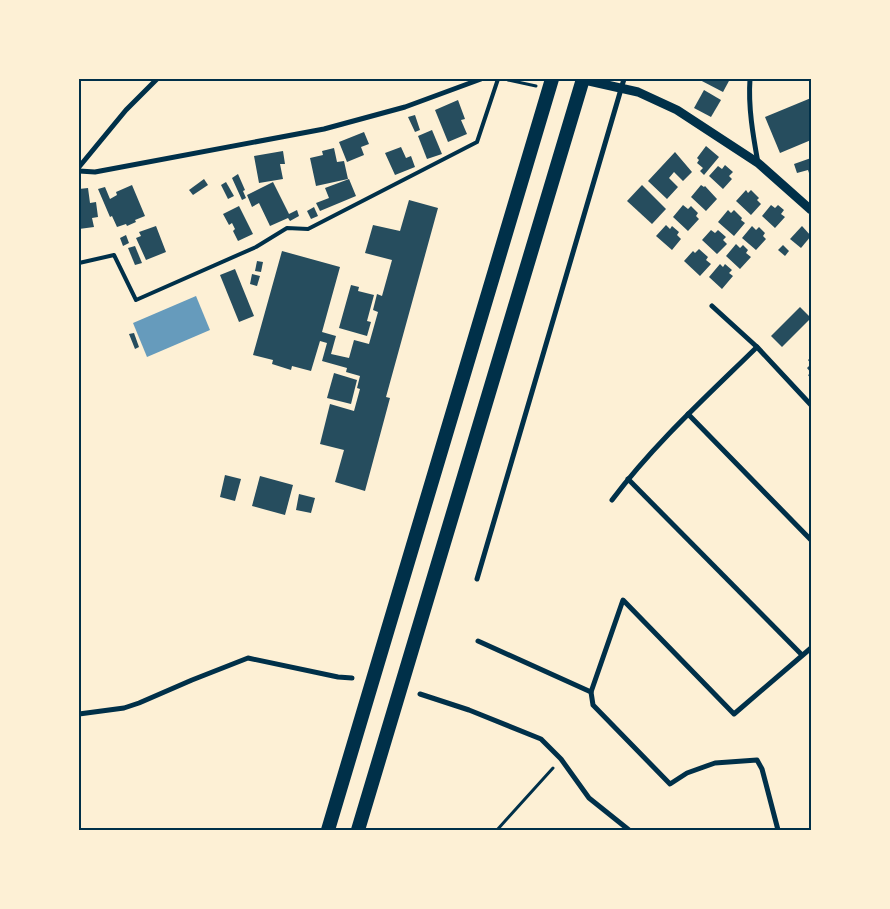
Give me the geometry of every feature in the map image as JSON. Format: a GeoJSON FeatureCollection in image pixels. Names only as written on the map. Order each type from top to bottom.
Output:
{"type":"FeatureCollection","features":[{"type":"Feature","properties":{"kind":"highway"},"geometry":{"type":"LineString","coordinates":[[328,830],[552,79]]}},
{"type":"Feature","properties":{"kind":"highway"},"geometry":{"type":"LineString","coordinates":[[358,830],[582,79]]}},
{"type":"Feature","properties":{"kind":"street"},"geometry":{"type":"LineString","coordinates":[[79,167],[126,110],[157,79]]}},
{"type":"Feature","properties":{"kind":"street"},"geometry":{"type":"LineString","coordinates":[[79,171],[95,172],[324,130],[405,107],[481,79]]}},
{"type":"Feature","properties":{"kind":"street"},"geometry":{"type":"LineString","coordinates":[[582,79],[620,84],[677,110],[758,163],[811,210]]}},
{"type":"Feature","properties":{"kind":"street"},"geometry":{"type":"LineString","coordinates":[[750,79],[750,113],[758,163]]}},
{"type":"Feature","properties":{"kind":"street"},"geometry":{"type":"LineString","coordinates":[[477,580],[620,84]]}},
{"type":"Feature","properties":{"kind":"street"},"geometry":{"type":"LineString","coordinates":[[712,306],[757,347],[811,405]]}},
{"type":"Feature","properties":{"kind":"street"},"geometry":{"type":"LineString","coordinates":[[612,500],[628,479],[688,414],[757,347]]}},
{"type":"Feature","properties":{"kind":"street"},"geometry":{"type":"LineString","coordinates":[[688,414],[811,540]]}},
{"type":"Feature","properties":{"kind":"street"},"geometry":{"type":"LineString","coordinates":[[628,479],[802,655]]}},
{"type":"Feature","properties":{"kind":"street"},"geometry":{"type":"LineString","coordinates":[[778,830],[762,770],[757,760],[715,763],[687,773],[670,784],[593,705],[591,692],[623,600],[734,714],[811,648]]}},
{"type":"Feature","properties":{"kind":"street"},"geometry":{"type":"LineString","coordinates":[[478,642],[591,692]]}},
{"type":"Feature","properties":{"kind":"street"},"geometry":{"type":"LineString","coordinates":[[79,714],[139,704],[192,680],[248,658],[352,678]]}},
{"type":"Feature","properties":{"kind":"street"},"geometry":{"type":"LineString","coordinates":[[420,694],[532,734],[546,743],[561,759],[590,798],[629,830]]}},
{"type":"Feature","properties":{"kind":"lane"},"geometry":{"type":"LineString","coordinates":[[79,263],[114,255],[136,300],[256,247],[287,228],[308,229],[477,142],[498,79]]}},
{"type":"Feature","properties":{"kind":"path"},"geometry":{"type":"LineString","coordinates":[[496,830],[561,759]]}},
{"type":"Feature","properties":{"kind":"water"},"geometry":{"type":"Polygon","coordinates":[[[196,296],[210,330],[147,357],[133,323],[196,296]]]}},
{"type":"Feature","properties":{"kind":"building"},"geometry":{"type":"Polygon","coordinates":[[[698,79],[730,79],[723,92],[698,79]]]}},
{"type":"Feature","properties":{"kind":"building"},"geometry":{"type":"Polygon","coordinates":[[[704,90],[721,100],[711,117],[694,108],[704,90]]]}},
{"type":"Feature","properties":{"kind":"building"},"geometry":{"type":"Polygon","coordinates":[[[811,98],[811,140],[780,153],[765,117],[811,98]]]}},
{"type":"Feature","properties":{"kind":"building"},"geometry":{"type":"Polygon","coordinates":[[[458,100],[465,119],[461,120],[467,134],[448,142],[435,110],[458,100]]]}},
{"type":"Feature","properties":{"kind":"building"},"geometry":{"type":"Polygon","coordinates":[[[415,115],[420,130],[415,132],[408,117],[415,115]]]}},
{"type":"Feature","properties":{"kind":"building"},"geometry":{"type":"Polygon","coordinates":[[[432,130],[442,154],[427,159],[418,136],[432,130]]]}},
{"type":"Feature","properties":{"kind":"building"},"geometry":{"type":"Polygon","coordinates":[[[364,132],[369,144],[361,147],[364,155],[347,162],[339,142],[364,132]]]}},
{"type":"Feature","properties":{"kind":"building"},"geometry":{"type":"Polygon","coordinates":[[[706,146],[719,157],[704,175],[700,171],[703,168],[697,163],[699,160],[697,158],[706,146]]]}},
{"type":"Feature","properties":{"kind":"building"},"geometry":{"type":"Polygon","coordinates":[[[401,147],[406,158],[411,156],[415,167],[395,175],[385,153],[401,147]]]}},
{"type":"Feature","properties":{"kind":"building"},"geometry":{"type":"Polygon","coordinates":[[[334,148],[337,162],[344,161],[348,179],[316,186],[310,158],[323,155],[322,151],[334,148]]]}},
{"type":"Feature","properties":{"kind":"building"},"geometry":{"type":"Polygon","coordinates":[[[283,151],[285,164],[280,164],[283,179],[259,183],[254,156],[283,151]]]}},
{"type":"Feature","properties":{"kind":"building"},"geometry":{"type":"Polygon","coordinates":[[[675,152],[692,172],[683,181],[674,172],[669,178],[678,187],[667,199],[648,181],[675,152]]]}},
{"type":"Feature","properties":{"kind":"building"},"geometry":{"type":"Polygon","coordinates":[[[811,158],[811,179],[808,170],[797,173],[794,164],[811,158]]]}},
{"type":"Feature","properties":{"kind":"building"},"geometry":{"type":"Polygon","coordinates":[[[725,165],[733,172],[729,176],[732,179],[723,189],[709,176],[718,166],[722,169],[725,165]]]}},
{"type":"Feature","properties":{"kind":"building"},"geometry":{"type":"Polygon","coordinates":[[[238,174],[245,190],[243,191],[246,198],[242,200],[232,178],[238,174]]]}},
{"type":"Feature","properties":{"kind":"building"},"geometry":{"type":"Polygon","coordinates":[[[204,179],[208,185],[193,195],[189,190],[204,179]]]}},
{"type":"Feature","properties":{"kind":"building"},"geometry":{"type":"Polygon","coordinates":[[[349,179],[356,196],[320,211],[316,203],[329,198],[325,188],[349,179]]]}},
{"type":"Feature","properties":{"kind":"building"},"geometry":{"type":"Polygon","coordinates":[[[226,182],[234,196],[228,199],[221,185],[226,182]]]}},
{"type":"Feature","properties":{"kind":"building"},"geometry":{"type":"Polygon","coordinates":[[[273,182],[289,214],[297,210],[299,216],[290,221],[288,218],[270,226],[259,203],[252,207],[247,195],[273,182]]]}},
{"type":"Feature","properties":{"kind":"building"},"geometry":{"type":"Polygon","coordinates":[[[132,185],[145,216],[127,226],[126,224],[117,227],[112,216],[110,217],[98,189],[105,187],[110,199],[117,195],[116,192],[132,185]]]}},
{"type":"Feature","properties":{"kind":"building"},"geometry":{"type":"Polygon","coordinates":[[[642,185],[666,209],[652,224],[627,201],[642,185]]]}},
{"type":"Feature","properties":{"kind":"building"},"geometry":{"type":"Polygon","coordinates":[[[701,185],[705,186],[717,199],[706,211],[691,197],[701,185]]]}},
{"type":"Feature","properties":{"kind":"building"},"geometry":{"type":"Polygon","coordinates":[[[88,188],[90,203],[96,202],[98,217],[92,218],[94,227],[79,229],[79,189],[88,188]]]}},
{"type":"Feature","properties":{"kind":"building"},"geometry":{"type":"Polygon","coordinates":[[[746,190],[748,193],[751,190],[759,198],[757,200],[761,204],[751,215],[736,201],[746,190]]]}},
{"type":"Feature","properties":{"kind":"building"},"geometry":{"type":"Polygon","coordinates":[[[409,200],[438,208],[386,397],[390,398],[365,491],[335,482],[344,450],[320,444],[330,404],[354,411],[360,389],[357,388],[360,376],[346,372],[347,368],[322,361],[327,343],[320,341],[311,371],[292,366],[291,370],[272,364],[273,360],[253,355],[282,251],[340,267],[322,332],[336,336],[331,354],[349,358],[354,340],[369,344],[378,312],[373,310],[377,294],[382,296],[392,260],[365,253],[373,225],[400,231],[409,200]]]}},
{"type":"Feature","properties":{"kind":"building"},"geometry":{"type":"Polygon","coordinates":[[[683,205],[688,209],[691,206],[698,213],[696,216],[699,219],[688,231],[673,217],[683,205]]]}},
{"type":"Feature","properties":{"kind":"building"},"geometry":{"type":"Polygon","coordinates":[[[771,205],[775,208],[778,205],[784,210],[781,214],[785,217],[775,228],[762,216],[771,205]]]}},
{"type":"Feature","properties":{"kind":"building"},"geometry":{"type":"Polygon","coordinates":[[[239,206],[253,234],[238,241],[233,231],[235,229],[232,223],[229,225],[223,214],[239,206]]]}},
{"type":"Feature","properties":{"kind":"building"},"geometry":{"type":"Polygon","coordinates":[[[314,207],[318,216],[311,219],[307,211],[314,207]]]}},
{"type":"Feature","properties":{"kind":"building"},"geometry":{"type":"Polygon","coordinates":[[[728,210],[731,213],[734,210],[745,223],[734,236],[718,222],[728,210]]]}},
{"type":"Feature","properties":{"kind":"building"},"geometry":{"type":"Polygon","coordinates":[[[666,225],[670,229],[672,226],[679,232],[677,235],[681,239],[672,250],[656,236],[666,225]]]}},
{"type":"Feature","properties":{"kind":"building"},"geometry":{"type":"Polygon","coordinates":[[[156,226],[166,252],[146,260],[136,238],[141,236],[139,232],[156,226]]]}},
{"type":"Feature","properties":{"kind":"building"},"geometry":{"type":"Polygon","coordinates":[[[752,226],[756,230],[759,227],[765,233],[763,236],[766,239],[756,250],[742,238],[752,226]]]}},
{"type":"Feature","properties":{"kind":"building"},"geometry":{"type":"Polygon","coordinates":[[[802,226],[811,236],[801,248],[790,239],[802,226]]]}},
{"type":"Feature","properties":{"kind":"building"},"geometry":{"type":"Polygon","coordinates":[[[711,230],[715,233],[718,230],[726,237],[723,240],[727,244],[717,254],[702,240],[711,230]]]}},
{"type":"Feature","properties":{"kind":"building"},"geometry":{"type":"Polygon","coordinates":[[[126,235],[129,243],[123,246],[120,238],[126,235]]]}},
{"type":"Feature","properties":{"kind":"building"},"geometry":{"type":"Polygon","coordinates":[[[736,244],[740,248],[743,245],[748,250],[746,253],[751,257],[740,269],[726,256],[736,244]]]}},
{"type":"Feature","properties":{"kind":"building"},"geometry":{"type":"Polygon","coordinates":[[[783,245],[789,251],[785,256],[778,250],[783,245]]]}},
{"type":"Feature","properties":{"kind":"building"},"geometry":{"type":"Polygon","coordinates":[[[135,246],[142,263],[135,265],[128,248],[135,246]]]}},
{"type":"Feature","properties":{"kind":"building"},"geometry":{"type":"Polygon","coordinates":[[[699,249],[708,257],[706,260],[711,264],[700,276],[684,261],[693,251],[695,253],[699,249]]]}},
{"type":"Feature","properties":{"kind":"building"},"geometry":{"type":"Polygon","coordinates":[[[257,261],[263,262],[261,272],[255,271],[257,261]]]}},
{"type":"Feature","properties":{"kind":"building"},"geometry":{"type":"Polygon","coordinates":[[[720,264],[723,267],[725,264],[732,270],[729,273],[733,276],[722,289],[709,277],[720,264]]]}},
{"type":"Feature","properties":{"kind":"building"},"geometry":{"type":"Polygon","coordinates":[[[235,269],[254,316],[239,322],[220,275],[235,269]]]}},
{"type":"Feature","properties":{"kind":"building"},"geometry":{"type":"Polygon","coordinates":[[[252,274],[260,276],[257,286],[250,284],[252,274]]]}},
{"type":"Feature","properties":{"kind":"building"},"geometry":{"type":"Polygon","coordinates":[[[351,285],[359,287],[358,291],[374,295],[367,321],[371,322],[367,336],[339,328],[351,285]]]}},
{"type":"Feature","properties":{"kind":"building"},"geometry":{"type":"Polygon","coordinates":[[[800,307],[811,318],[782,347],[771,336],[800,307]]]}},
{"type":"Feature","properties":{"kind":"building"},"geometry":{"type":"Polygon","coordinates":[[[134,333],[139,347],[135,349],[129,334],[134,333]]]}},
{"type":"Feature","properties":{"kind":"building"},"geometry":{"type":"Polygon","coordinates":[[[811,364],[811,373],[807,368],[811,364]]]}},
{"type":"Feature","properties":{"kind":"building"},"geometry":{"type":"Polygon","coordinates":[[[334,373],[357,380],[351,404],[327,398],[334,373]]]}},
{"type":"Feature","properties":{"kind":"building"},"geometry":{"type":"Polygon","coordinates":[[[225,475],[241,479],[235,501],[220,497],[225,475]]]}},
{"type":"Feature","properties":{"kind":"building"},"geometry":{"type":"Polygon","coordinates":[[[260,476],[293,485],[285,515],[252,506],[260,476]]]}},
{"type":"Feature","properties":{"kind":"building"},"geometry":{"type":"Polygon","coordinates":[[[299,494],[315,498],[311,513],[296,510],[299,494]]]}}]}
